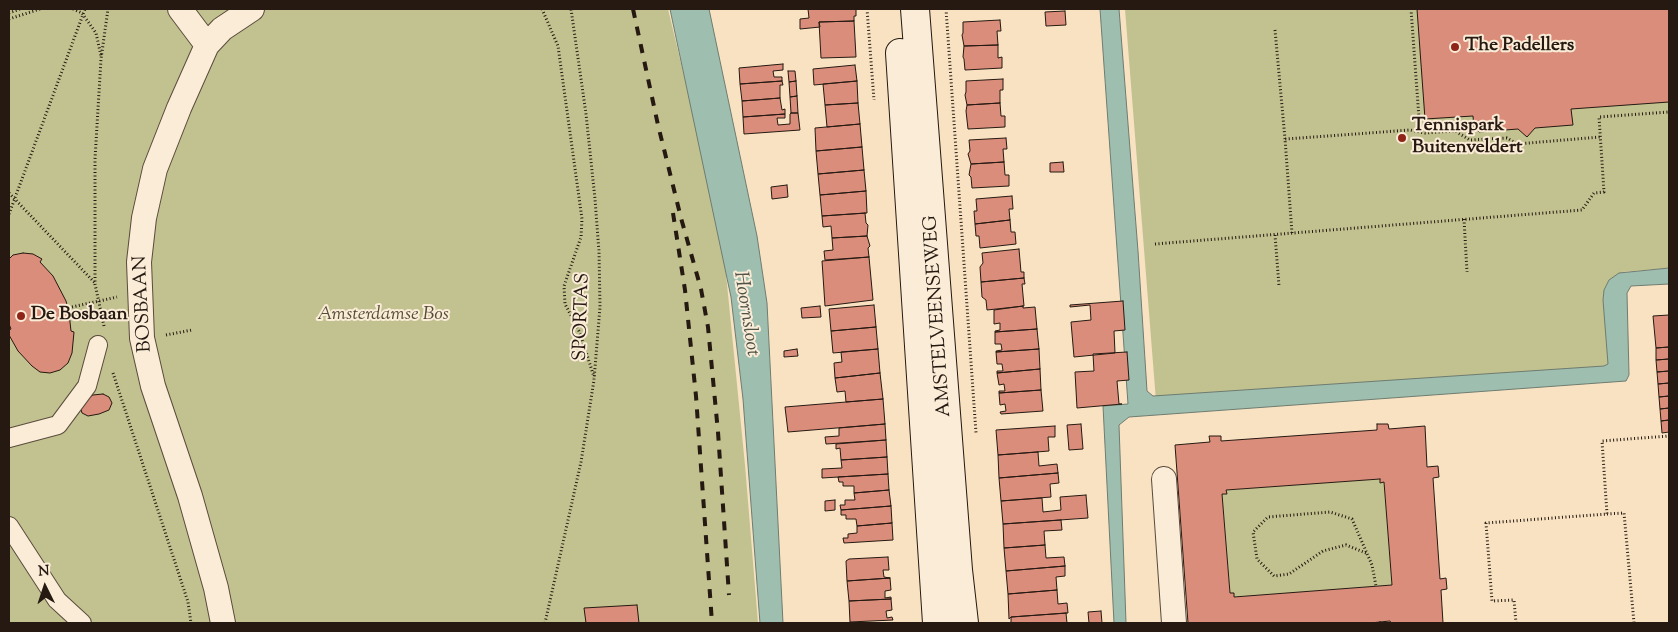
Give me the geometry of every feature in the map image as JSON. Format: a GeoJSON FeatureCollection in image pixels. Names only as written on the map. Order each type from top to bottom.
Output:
{"type":"FeatureCollection","features":[{"type":"Feature","properties":{"kind":"main road","name":"AMSTELVEENSEWEG"},"geometry":{"type":"LineString","coordinates":[[897,9],[937,623]]}},
{"type":"Feature","properties":{"kind":"main road","name":"AMSTELVEENSEWEG"},"geometry":{"type":"LineString","coordinates":[[915,9],[958,570],[964,623]]}},
{"type":"Feature","properties":{"kind":"street"},"geometry":{"type":"LineString","coordinates":[[180,9],[207,45],[222,29],[252,9]]}},
{"type":"Feature","properties":{"kind":"street","name":"BOSBAAN"},"geometry":{"type":"LineString","coordinates":[[207,45],[178,108],[154,169],[144,218],[139,262],[142,338],[153,386],[190,496],[216,588],[223,623]]}},
{"type":"Feature","properties":{"kind":"street"},"geometry":{"type":"LineString","coordinates":[[9,438],[58,425],[87,386],[98,345]]}},
{"type":"Feature","properties":{"kind":"street"},"geometry":{"type":"LineString","coordinates":[[1164,479],[1174,623]]}},
{"type":"Feature","properties":{"kind":"street"},"geometry":{"type":"LineString","coordinates":[[9,526],[57,600],[82,623]]}},
{"type":"Feature","properties":{"kind":"path"},"geometry":{"type":"LineString","coordinates":[[9,13],[20,9]]}},
{"type":"Feature","properties":{"kind":"path"},"geometry":{"type":"LineString","coordinates":[[9,20],[40,9]]}},
{"type":"Feature","properties":{"kind":"path"},"geometry":{"type":"LineString","coordinates":[[73,9],[82,13],[96,33],[101,59],[108,9]]}},
{"type":"Feature","properties":{"kind":"path"},"geometry":{"type":"LineString","coordinates":[[9,214],[85,9]]}},
{"type":"Feature","properties":{"kind":"path"},"geometry":{"type":"LineString","coordinates":[[542,9],[558,46],[582,219],[580,237],[564,286],[565,304],[580,334],[594,380]]}},
{"type":"Feature","properties":{"kind":"path","name":"SPORTAS"},"geometry":{"type":"LineString","coordinates":[[546,623],[581,462],[594,380],[600,307],[599,252],[595,199],[586,114],[570,9]]}},
{"type":"Feature","properties":{"kind":"path"},"geometry":{"type":"LineString","coordinates":[[946,9],[976,435]]}},
{"type":"Feature","properties":{"kind":"path"},"geometry":{"type":"LineString","coordinates":[[1411,9],[1420,132]]}},
{"type":"Feature","properties":{"kind":"path"},"geometry":{"type":"LineString","coordinates":[[1276,30],[1292,233]]}},
{"type":"Feature","properties":{"kind":"path"},"geometry":{"type":"LineString","coordinates":[[1155,244],[1582,210],[1594,193],[1604,192],[1599,117],[1669,112]]}},
{"type":"Feature","properties":{"kind":"path"},"geometry":{"type":"LineString","coordinates":[[1285,139],[1410,130],[1420,132],[1456,131],[1470,140],[1508,138],[1517,144],[1600,137]]}},
{"type":"Feature","properties":{"kind":"path"},"geometry":{"type":"LineString","coordinates":[[9,193],[95,284]]}},
{"type":"Feature","properties":{"kind":"path"},"geometry":{"type":"LineString","coordinates":[[1464,219],[1467,272]]}},
{"type":"Feature","properties":{"kind":"path"},"geometry":{"type":"LineString","coordinates":[[1275,235],[1279,286]]}},
{"type":"Feature","properties":{"kind":"path"},"geometry":{"type":"LineString","coordinates":[[72,307],[140,292]]}},
{"type":"Feature","properties":{"kind":"path"},"geometry":{"type":"LineString","coordinates":[[1607,514],[1602,441],[1669,436]]}},
{"type":"Feature","properties":{"kind":"path"},"geometry":{"type":"LineString","coordinates":[[1366,553],[1346,545],[1323,551],[1289,574],[1274,576],[1257,559],[1253,532],[1268,516],[1330,512],[1352,520],[1372,565],[1376,586]]}},
{"type":"Feature","properties":{"kind":"path"},"geometry":{"type":"LineString","coordinates":[[1516,623],[1514,600],[1492,601],[1486,523],[1624,513],[1634,623]]}},
{"type":"Feature","properties":{"kind":"green space","name":"Amsterdamse Bos"},"geometry":{"type":"Polygon","coordinates":[[[9,9],[668,9],[722,234],[745,465],[758,623],[9,623],[9,9]]]}},
{"type":"Feature","properties":{"kind":"green space","name":"Tennispark Buitenveldert"},"geometry":{"type":"Polygon","coordinates":[[[1125,9],[1669,9],[1669,268],[1622,272],[1628,366],[1156,401],[1125,9]]]}},
{"type":"Feature","properties":{"kind":"green space"},"geometry":{"type":"Polygon","coordinates":[[[1380,479],[1380,483],[1384,482],[1392,585],[1234,597],[1234,593],[1230,593],[1222,494],[1226,494],[1226,490],[1380,479]]]}},
{"type":"Feature","properties":{"kind":"water","name":"Hoornsloot"},"geometry":{"type":"Polygon","coordinates":[[[670,9],[709,9],[757,236],[767,303],[783,623],[760,623],[743,399],[731,297],[670,9]]]}},
{"type":"Feature","properties":{"kind":"water"},"geometry":{"type":"Polygon","coordinates":[[[1100,9],[1119,9],[1147,391],[1153,396],[1604,366],[1608,364],[1603,300],[1604,290],[1609,280],[1619,273],[1669,268],[1669,284],[1631,286],[1627,293],[1629,375],[1626,381],[1129,417],[1119,425],[1126,623],[1114,623],[1103,406],[1128,404],[1100,9]]]}},
{"type":"Feature","properties":{"kind":"building"},"geometry":{"type":"Polygon","coordinates":[[[808,9],[856,9],[856,16],[854,16],[854,21],[819,22],[820,27],[800,29],[800,19],[809,18],[808,9]]]}},
{"type":"Feature","properties":{"kind":"building"},"geometry":{"type":"Polygon","coordinates":[[[1417,9],[1669,9],[1669,102],[1571,109],[1573,125],[1535,128],[1527,137],[1518,129],[1479,132],[1474,127],[1473,116],[1425,119],[1417,9]]]}},
{"type":"Feature","properties":{"kind":"building"},"geometry":{"type":"Polygon","coordinates":[[[1065,11],[1066,25],[1046,26],[1045,12],[1065,11]]]}},
{"type":"Feature","properties":{"kind":"building"},"geometry":{"type":"Polygon","coordinates":[[[1000,20],[1001,31],[997,31],[998,45],[964,46],[962,35],[963,22],[1000,20]]]}},
{"type":"Feature","properties":{"kind":"building"},"geometry":{"type":"Polygon","coordinates":[[[854,21],[856,57],[821,58],[819,22],[854,21]]]}},
{"type":"Feature","properties":{"kind":"building"},"geometry":{"type":"Polygon","coordinates":[[[998,45],[998,58],[1002,57],[1002,68],[965,70],[964,46],[998,45]]]}},
{"type":"Feature","properties":{"kind":"building"},"geometry":{"type":"Polygon","coordinates":[[[783,64],[783,70],[773,71],[774,77],[782,77],[782,81],[740,84],[739,68],[783,64]]]}},
{"type":"Feature","properties":{"kind":"building"},"geometry":{"type":"Polygon","coordinates":[[[855,65],[857,81],[814,85],[813,69],[855,65]]]}},
{"type":"Feature","properties":{"kind":"building"},"geometry":{"type":"Polygon","coordinates":[[[788,71],[795,71],[796,81],[789,82],[788,71]]]}},
{"type":"Feature","properties":{"kind":"building"},"geometry":{"type":"Polygon","coordinates":[[[1003,79],[1003,90],[1000,90],[1000,103],[967,105],[965,95],[966,81],[1003,79]]]}},
{"type":"Feature","properties":{"kind":"building"},"geometry":{"type":"Polygon","coordinates":[[[782,81],[783,85],[780,85],[780,98],[742,101],[740,84],[782,81]]]}},
{"type":"Feature","properties":{"kind":"building"},"geometry":{"type":"Polygon","coordinates":[[[796,81],[797,96],[790,97],[789,82],[796,81]]]}},
{"type":"Feature","properties":{"kind":"building"},"geometry":{"type":"Polygon","coordinates":[[[857,81],[858,103],[825,105],[823,84],[857,81]]]}},
{"type":"Feature","properties":{"kind":"building"},"geometry":{"type":"Polygon","coordinates":[[[797,96],[798,113],[791,113],[790,97],[797,96]]]}},
{"type":"Feature","properties":{"kind":"building"},"geometry":{"type":"Polygon","coordinates":[[[780,98],[782,110],[785,109],[785,114],[743,117],[742,101],[780,98]]]}},
{"type":"Feature","properties":{"kind":"building"},"geometry":{"type":"Polygon","coordinates":[[[858,103],[860,124],[827,127],[825,105],[858,103]]]}},
{"type":"Feature","properties":{"kind":"building"},"geometry":{"type":"Polygon","coordinates":[[[1000,103],[1001,116],[1005,116],[1005,127],[968,129],[967,105],[1000,103]]]}},
{"type":"Feature","properties":{"kind":"building"},"geometry":{"type":"Polygon","coordinates":[[[791,113],[798,113],[800,130],[744,134],[743,117],[785,114],[785,118],[777,118],[778,125],[790,124],[791,113]]]}},
{"type":"Feature","properties":{"kind":"building"},"geometry":{"type":"Polygon","coordinates":[[[860,124],[862,147],[816,151],[815,128],[860,124]]]}},
{"type":"Feature","properties":{"kind":"building"},"geometry":{"type":"Polygon","coordinates":[[[1006,138],[1007,149],[1003,149],[1004,162],[971,164],[968,154],[970,151],[969,140],[1006,138]]]}},
{"type":"Feature","properties":{"kind":"building"},"geometry":{"type":"Polygon","coordinates":[[[862,147],[864,170],[818,174],[816,151],[862,147]]]}},
{"type":"Feature","properties":{"kind":"building"},"geometry":{"type":"Polygon","coordinates":[[[1004,162],[1005,175],[1009,175],[1009,186],[972,188],[969,175],[971,164],[1004,162]]]}},
{"type":"Feature","properties":{"kind":"building"},"geometry":{"type":"Polygon","coordinates":[[[1063,162],[1064,172],[1050,172],[1050,163],[1063,162]]]}},
{"type":"Feature","properties":{"kind":"building"},"geometry":{"type":"Polygon","coordinates":[[[864,170],[866,191],[820,195],[818,174],[864,170]]]}},
{"type":"Feature","properties":{"kind":"building"},"geometry":{"type":"Polygon","coordinates":[[[787,185],[788,197],[772,199],[771,187],[787,185]]]}},
{"type":"Feature","properties":{"kind":"building"},"geometry":{"type":"Polygon","coordinates":[[[866,191],[867,213],[822,216],[820,195],[866,191]]]}},
{"type":"Feature","properties":{"kind":"building"},"geometry":{"type":"Polygon","coordinates":[[[1012,196],[1013,209],[1009,209],[1010,220],[975,224],[974,211],[977,211],[976,199],[1012,196]]]}},
{"type":"Feature","properties":{"kind":"building"},"geometry":{"type":"Polygon","coordinates":[[[865,213],[868,225],[867,236],[832,238],[831,226],[823,227],[822,216],[865,213]]]}},
{"type":"Feature","properties":{"kind":"building"},"geometry":{"type":"Polygon","coordinates":[[[1010,220],[1011,232],[1015,232],[1016,244],[980,248],[975,224],[1010,220]]]}},
{"type":"Feature","properties":{"kind":"building"},"geometry":{"type":"Polygon","coordinates":[[[867,236],[870,246],[868,248],[869,257],[825,260],[824,251],[833,250],[832,238],[867,236]]]}},
{"type":"Feature","properties":{"kind":"building"},"geometry":{"type":"Polygon","coordinates":[[[1019,249],[1021,272],[1024,272],[1024,278],[981,282],[980,267],[983,263],[982,253],[1019,249]]]}},
{"type":"Feature","properties":{"kind":"building"},"geometry":{"type":"Polygon","coordinates":[[[33,254],[42,259],[40,262],[53,276],[66,301],[71,331],[74,332],[72,353],[68,363],[60,370],[50,373],[40,372],[32,366],[18,351],[9,335],[9,330],[11,329],[9,324],[9,259],[13,255],[33,254]]]}},
{"type":"Feature","properties":{"kind":"building"},"geometry":{"type":"Polygon","coordinates":[[[869,257],[873,300],[825,306],[822,261],[869,257]]]}},
{"type":"Feature","properties":{"kind":"building"},"geometry":{"type":"Polygon","coordinates":[[[1024,278],[1025,284],[1022,284],[1024,306],[987,310],[986,300],[982,297],[981,282],[1024,278]]]}},
{"type":"Feature","properties":{"kind":"building"},"geometry":{"type":"Polygon","coordinates":[[[1123,301],[1125,330],[1114,331],[1115,353],[1074,357],[1071,322],[1091,320],[1090,305],[1070,307],[1070,305],[1123,301]]]}},
{"type":"Feature","properties":{"kind":"building"},"geometry":{"type":"Polygon","coordinates":[[[874,305],[876,327],[831,331],[829,309],[874,305]]]}},
{"type":"Feature","properties":{"kind":"building"},"geometry":{"type":"Polygon","coordinates":[[[820,306],[821,317],[802,318],[801,308],[820,306]]]}},
{"type":"Feature","properties":{"kind":"building"},"geometry":{"type":"Polygon","coordinates":[[[1023,306],[1023,308],[1035,307],[1037,329],[995,332],[1000,330],[1000,323],[994,324],[994,310],[1023,306]]]}},
{"type":"Feature","properties":{"kind":"building"},"geometry":{"type":"Polygon","coordinates":[[[1669,315],[1669,347],[1656,348],[1653,316],[1669,315]]]}},
{"type":"Feature","properties":{"kind":"building"},"geometry":{"type":"Polygon","coordinates":[[[876,327],[878,349],[833,353],[831,331],[876,327]]]}},
{"type":"Feature","properties":{"kind":"building"},"geometry":{"type":"Polygon","coordinates":[[[1037,329],[1039,349],[996,352],[1002,350],[1001,344],[995,344],[995,332],[1037,329]]]}},
{"type":"Feature","properties":{"kind":"building"},"geometry":{"type":"Polygon","coordinates":[[[1669,347],[1669,359],[1656,360],[1656,348],[1669,347]]]}},
{"type":"Feature","properties":{"kind":"building"},"geometry":{"type":"Polygon","coordinates":[[[797,349],[798,356],[784,357],[784,351],[797,349]]]}},
{"type":"Feature","properties":{"kind":"building"},"geometry":{"type":"Polygon","coordinates":[[[878,349],[880,373],[835,378],[834,363],[842,362],[841,352],[878,349]]]}},
{"type":"Feature","properties":{"kind":"building"},"geometry":{"type":"Polygon","coordinates":[[[1039,349],[1040,369],[997,373],[997,371],[1003,371],[1002,364],[997,364],[996,352],[1039,349]]]}},
{"type":"Feature","properties":{"kind":"building"},"geometry":{"type":"Polygon","coordinates":[[[1127,352],[1129,380],[1117,381],[1119,404],[1122,404],[1077,408],[1075,372],[1094,371],[1093,354],[1127,352]]]}},
{"type":"Feature","properties":{"kind":"building"},"geometry":{"type":"Polygon","coordinates":[[[1669,359],[1669,371],[1657,372],[1656,360],[1669,359]]]}},
{"type":"Feature","properties":{"kind":"building"},"geometry":{"type":"Polygon","coordinates":[[[1040,369],[1041,390],[999,393],[999,391],[1005,391],[1004,384],[999,385],[997,373],[1040,369]]]}},
{"type":"Feature","properties":{"kind":"building"},"geometry":{"type":"Polygon","coordinates":[[[1669,371],[1669,383],[1658,384],[1657,372],[1669,371]]]}},
{"type":"Feature","properties":{"kind":"building"},"geometry":{"type":"Polygon","coordinates":[[[880,373],[883,399],[846,402],[845,391],[837,392],[835,378],[880,373]]]}},
{"type":"Feature","properties":{"kind":"building"},"geometry":{"type":"Polygon","coordinates":[[[1669,383],[1669,396],[1659,397],[1658,384],[1669,383]]]}},
{"type":"Feature","properties":{"kind":"building"},"geometry":{"type":"Polygon","coordinates":[[[1041,390],[1043,411],[1001,414],[1000,412],[1006,411],[1005,404],[1000,405],[999,393],[1041,390]]]}},
{"type":"Feature","properties":{"kind":"building"},"geometry":{"type":"Polygon","coordinates":[[[103,394],[109,397],[112,403],[109,410],[88,416],[82,413],[80,406],[84,400],[93,395],[103,394]]]}},
{"type":"Feature","properties":{"kind":"building"},"geometry":{"type":"Polygon","coordinates":[[[1669,396],[1669,408],[1660,409],[1659,397],[1669,396]]]}},
{"type":"Feature","properties":{"kind":"building"},"geometry":{"type":"Polygon","coordinates":[[[883,399],[885,424],[788,432],[785,407],[883,399]]]}},
{"type":"Feature","properties":{"kind":"building"},"geometry":{"type":"Polygon","coordinates":[[[1669,408],[1669,420],[1661,421],[1660,409],[1669,408]]]}},
{"type":"Feature","properties":{"kind":"building"},"geometry":{"type":"Polygon","coordinates":[[[1669,420],[1669,432],[1662,433],[1661,421],[1669,420]]]}},
{"type":"Feature","properties":{"kind":"building"},"geometry":{"type":"Polygon","coordinates":[[[885,424],[886,440],[826,444],[825,437],[839,436],[839,428],[885,424]]]}},
{"type":"Feature","properties":{"kind":"building"},"geometry":{"type":"Polygon","coordinates":[[[1081,424],[1083,449],[1069,450],[1067,425],[1081,424]]]}},
{"type":"Feature","properties":{"kind":"building"},"geometry":{"type":"Polygon","coordinates":[[[1377,424],[1388,424],[1389,429],[1425,426],[1427,467],[1438,466],[1439,477],[1433,478],[1440,579],[1446,578],[1447,589],[1441,590],[1443,623],[1391,623],[1390,621],[1370,623],[1188,623],[1175,445],[1210,442],[1209,436],[1221,436],[1221,441],[1377,430],[1377,424]],[[1380,479],[1226,490],[1227,494],[1222,494],[1230,593],[1234,593],[1234,597],[1392,585],[1384,482],[1380,483],[1380,479]]]}},
{"type":"Feature","properties":{"kind":"building"},"geometry":{"type":"Polygon","coordinates":[[[1055,426],[1055,437],[1048,437],[1049,451],[998,455],[996,430],[1055,426]]]}},
{"type":"Feature","properties":{"kind":"building"},"geometry":{"type":"Polygon","coordinates":[[[886,440],[887,457],[841,460],[840,448],[836,449],[836,444],[886,440]]]}},
{"type":"Feature","properties":{"kind":"building"},"geometry":{"type":"Polygon","coordinates":[[[1038,452],[1039,466],[1057,464],[1058,473],[999,478],[998,455],[1038,452]]]}},
{"type":"Feature","properties":{"kind":"building"},"geometry":{"type":"Polygon","coordinates":[[[887,457],[888,474],[822,478],[822,469],[842,468],[841,460],[887,457]]]}},
{"type":"Feature","properties":{"kind":"building"},"geometry":{"type":"Polygon","coordinates":[[[1058,473],[1059,483],[1050,484],[1051,497],[1001,501],[999,478],[1058,473]]]}},
{"type":"Feature","properties":{"kind":"building"},"geometry":{"type":"Polygon","coordinates":[[[888,474],[889,490],[854,493],[854,486],[843,486],[843,482],[839,482],[838,477],[888,474]]]}},
{"type":"Feature","properties":{"kind":"building"},"geometry":{"type":"Polygon","coordinates":[[[889,490],[891,506],[841,510],[840,505],[845,505],[845,500],[855,500],[854,493],[889,490]]]}},
{"type":"Feature","properties":{"kind":"building"},"geometry":{"type":"Polygon","coordinates":[[[1086,495],[1088,518],[1003,524],[1001,501],[1042,498],[1043,512],[1061,510],[1060,497],[1086,495]]]}},
{"type":"Feature","properties":{"kind":"building"},"geometry":{"type":"Polygon","coordinates":[[[835,500],[835,510],[825,511],[825,501],[835,500]]]}},
{"type":"Feature","properties":{"kind":"building"},"geometry":{"type":"Polygon","coordinates":[[[891,506],[892,523],[857,526],[856,519],[846,519],[846,515],[841,515],[841,510],[891,506]]]}},
{"type":"Feature","properties":{"kind":"building"},"geometry":{"type":"Polygon","coordinates":[[[1061,520],[1062,530],[1044,531],[1045,545],[1004,548],[1003,524],[1061,520]]]}},
{"type":"Feature","properties":{"kind":"building"},"geometry":{"type":"Polygon","coordinates":[[[892,523],[893,540],[844,543],[843,538],[848,538],[848,534],[857,533],[857,526],[892,523]]]}},
{"type":"Feature","properties":{"kind":"building"},"geometry":{"type":"Polygon","coordinates":[[[1045,545],[1046,558],[1064,557],[1065,566],[1006,571],[1004,548],[1045,545]]]}},
{"type":"Feature","properties":{"kind":"building"},"geometry":{"type":"Polygon","coordinates":[[[888,557],[889,570],[883,570],[884,577],[890,578],[847,581],[846,561],[849,559],[888,557]]]}},
{"type":"Feature","properties":{"kind":"building"},"geometry":{"type":"Polygon","coordinates":[[[1065,566],[1065,576],[1056,577],[1057,590],[1008,594],[1006,571],[1065,566]]]}},
{"type":"Feature","properties":{"kind":"building"},"geometry":{"type":"Polygon","coordinates":[[[890,578],[891,590],[885,591],[885,598],[891,597],[891,599],[849,601],[847,581],[890,578]]]}},
{"type":"Feature","properties":{"kind":"building"},"geometry":{"type":"Polygon","coordinates":[[[1057,590],[1058,604],[1067,603],[1068,613],[1011,617],[1009,619],[1008,594],[1057,590]]]}},
{"type":"Feature","properties":{"kind":"building"},"geometry":{"type":"Polygon","coordinates":[[[891,599],[892,610],[886,611],[887,618],[892,617],[893,620],[850,622],[849,601],[891,599]]]}},
{"type":"Feature","properties":{"kind":"building"},"geometry":{"type":"Polygon","coordinates":[[[637,605],[639,623],[586,623],[584,608],[637,605]]]}},
{"type":"Feature","properties":{"kind":"building"},"geometry":{"type":"Polygon","coordinates":[[[1101,611],[1102,623],[1089,623],[1088,612],[1101,611]]]}},
{"type":"Feature","properties":{"kind":"building"},"geometry":{"type":"Polygon","coordinates":[[[1066,613],[1067,623],[1011,623],[1011,617],[1066,613]]]}},
{"type":"Feature","properties":{"kind":"railway"},"geometry":{"type":"LineString","coordinates":[[633,9],[658,125],[701,289],[708,327],[718,432],[729,595]]}},
{"type":"Feature","properties":{"kind":"railway"},"geometry":{"type":"LineString","coordinates":[[673,213],[685,290],[696,396],[712,623]]}},
{"type":"Feature","properties":{"kind":"place","name":"The Padellers"},"geometry":{"type":"Point","coordinates":[1455,47]}},
{"type":"Feature","properties":{"kind":"place","name":"Tennispark Buitenveldert"},"geometry":{"type":"Point","coordinates":[1402,138]}},
{"type":"Feature","properties":{"kind":"place","name":"De Bosbaan"},"geometry":{"type":"Point","coordinates":[21,316]}}]}
